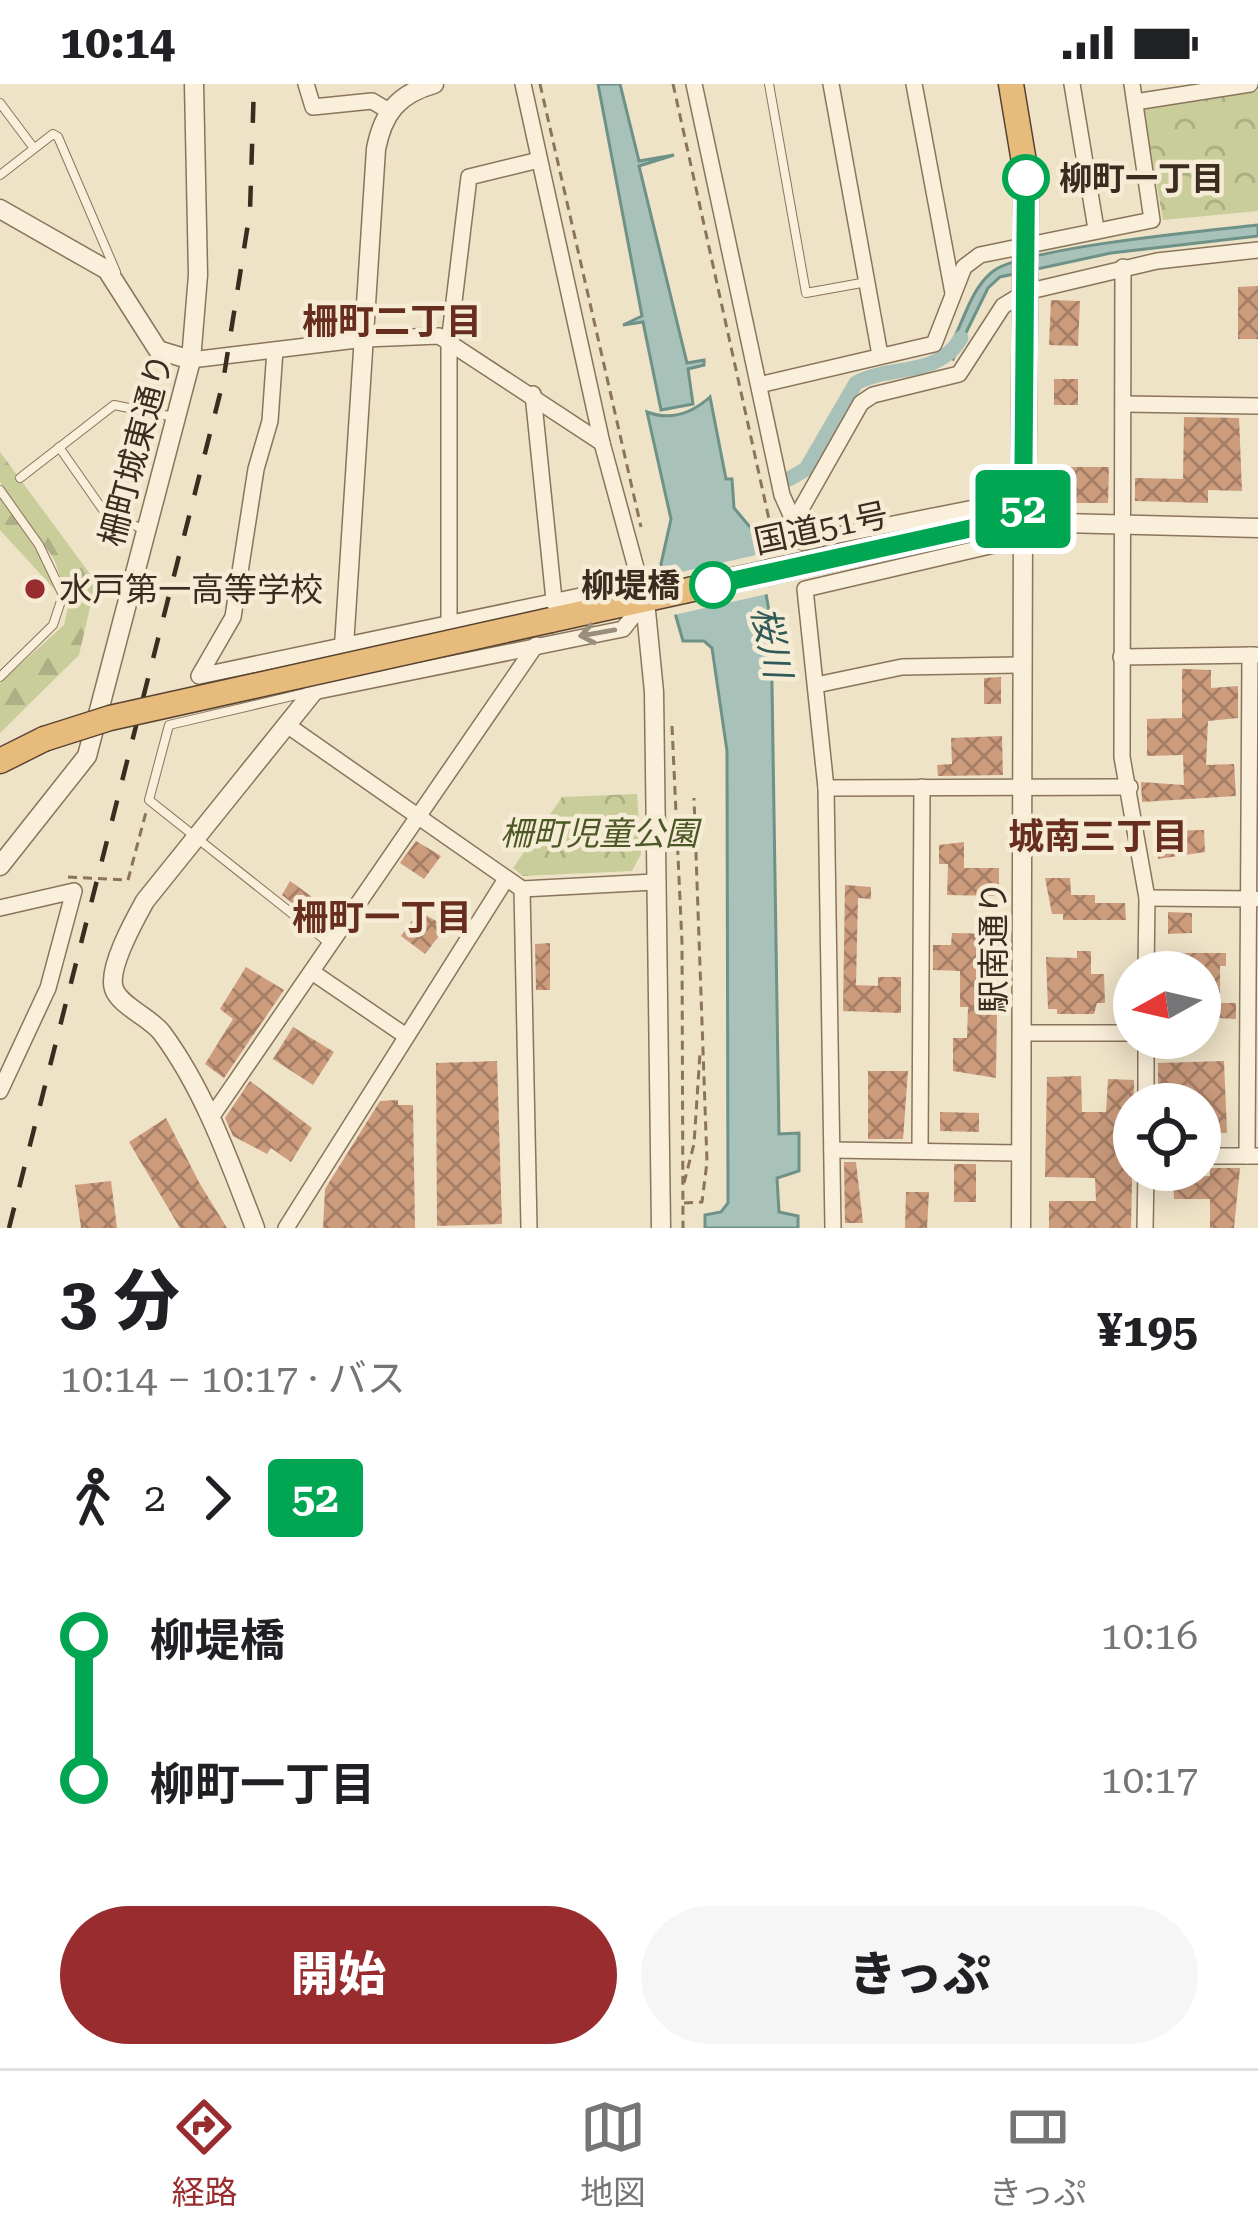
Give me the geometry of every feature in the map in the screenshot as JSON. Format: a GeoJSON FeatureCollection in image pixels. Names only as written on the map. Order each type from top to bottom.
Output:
{"type":"FeatureCollection","features":[{"type":"Feature","properties":{"kind":"highway"},"geometry":{"type":"LineString","coordinates":[[1010,84],[1024,162],[1023,522]]}},
{"type":"Feature","properties":{"kind":"highway","name":"国道51号"},"geometry":{"type":"LineString","coordinates":[[0,761],[44,739],[110,718],[553,610],[654,598],[986,525],[1023,522]]}},
{"type":"Feature","properties":{"kind":"street","name":"柵町城東通り"},"geometry":{"type":"LineString","coordinates":[[0,866],[87,756],[191,360],[198,253],[194,84]]}},
{"type":"Feature","properties":{"kind":"street"},"geometry":{"type":"LineString","coordinates":[[306,84],[313,107],[372,100],[389,111]]}},
{"type":"Feature","properties":{"kind":"street"},"geometry":{"type":"LineString","coordinates":[[255,1228],[237,1170],[162,1033],[120,997],[113,980],[145,901],[313,692],[344,646],[376,149],[389,111],[403,90],[434,84]]}},
{"type":"Feature","properties":{"kind":"street"},"geometry":{"type":"LineString","coordinates":[[523,84],[602,442],[654,598],[654,882],[662,1228]]}},
{"type":"Feature","properties":{"kind":"street"},"geometry":{"type":"LineString","coordinates":[[694,84],[782,496],[803,542],[1008,504],[1023,522],[1258,528]]}},
{"type":"Feature","properties":{"kind":"street"},"geometry":{"type":"LineString","coordinates":[[831,84],[880,355]]}},
{"type":"Feature","properties":{"kind":"street"},"geometry":{"type":"LineString","coordinates":[[914,84],[953,294]]}},
{"type":"Feature","properties":{"kind":"street"},"geometry":{"type":"LineString","coordinates":[[1072,84],[1096,229]]}},
{"type":"Feature","properties":{"kind":"street"},"geometry":{"type":"LineString","coordinates":[[759,386],[934,344],[964,267],[980,255],[1153,220],[1132,84]]}},
{"type":"Feature","properties":{"kind":"street"},"geometry":{"type":"LineString","coordinates":[[1135,103],[1250,84]]}},
{"type":"Feature","properties":{"kind":"street"},"geometry":{"type":"LineString","coordinates":[[449,624],[448,343],[469,177],[539,160]]}},
{"type":"Feature","properties":{"kind":"street"},"geometry":{"type":"LineString","coordinates":[[0,209],[117,279],[158,350],[191,360],[365,339],[440,336],[602,442]]}},
{"type":"Feature","properties":{"kind":"street"},"geometry":{"type":"LineString","coordinates":[[793,524],[866,398],[959,374],[1003,306],[1026,285],[1258,250]]}},
{"type":"Feature","properties":{"kind":"street"},"geometry":{"type":"LineString","coordinates":[[1123,267],[1122,757],[1147,898],[1146,951]]}},
{"type":"Feature","properties":{"kind":"street"},"geometry":{"type":"LineString","coordinates":[[275,350],[270,422],[256,469],[232,617],[199,676],[449,624],[553,610],[533,394]]}},
{"type":"Feature","properties":{"kind":"street"},"geometry":{"type":"LineString","coordinates":[[1124,404],[1258,406]]}},
{"type":"Feature","properties":{"kind":"street"},"geometry":{"type":"LineString","coordinates":[[833,1228],[826,788],[805,624],[805,589],[1007,542],[1023,522]]}},
{"type":"Feature","properties":{"kind":"street","name":"駅南通り"},"geometry":{"type":"LineString","coordinates":[[1021,1228],[1023,522]]}},
{"type":"Feature","properties":{"kind":"street"},"geometry":{"type":"LineString","coordinates":[[313,692],[622,629],[654,598]]}},
{"type":"Feature","properties":{"kind":"street"},"geometry":{"type":"LineString","coordinates":[[210,1119],[536,645]]}},
{"type":"Feature","properties":{"kind":"street"},"geometry":{"type":"LineString","coordinates":[[1121,657],[1254,655],[1252,1156],[1221,1156]]}},
{"type":"Feature","properties":{"kind":"street"},"geometry":{"type":"LineString","coordinates":[[816,685],[902,667],[1023,665]]}},
{"type":"Feature","properties":{"kind":"street"},"geometry":{"type":"LineString","coordinates":[[287,725],[522,889],[654,882]]}},
{"type":"Feature","properties":{"kind":"street"},"geometry":{"type":"LineString","coordinates":[[920,1151],[922,787]]}},
{"type":"Feature","properties":{"kind":"street"},"geometry":{"type":"LineString","coordinates":[[826,788],[1130,787]]}},
{"type":"Feature","properties":{"kind":"street"},"geometry":{"type":"LineString","coordinates":[[286,1228],[506,879]]}},
{"type":"Feature","properties":{"kind":"street"},"geometry":{"type":"LineString","coordinates":[[522,889],[529,1228]]}},
{"type":"Feature","properties":{"kind":"street"},"geometry":{"type":"LineString","coordinates":[[0,908],[74,890],[48,988],[0,1091]]}},
{"type":"Feature","properties":{"kind":"street"},"geometry":{"type":"LineString","coordinates":[[1147,898],[1253,898]]}},
{"type":"Feature","properties":{"kind":"street"},"geometry":{"type":"LineString","coordinates":[[312,972],[406,1036]]}},
{"type":"Feature","properties":{"kind":"street"},"geometry":{"type":"LineString","coordinates":[[1022,1033],[1113,1034]]}},
{"type":"Feature","properties":{"kind":"street"},"geometry":{"type":"LineString","coordinates":[[832,1150],[1022,1153]]}},
{"type":"Feature","properties":{"kind":"street"},"geometry":{"type":"LineString","coordinates":[[1145,1228],[1146,1191]]}},
{"type":"Feature","properties":{"kind":"lane"},"geometry":{"type":"LineString","coordinates":[[769,84],[806,293],[867,282]]}},
{"type":"Feature","properties":{"kind":"lane"},"geometry":{"type":"LineString","coordinates":[[0,103],[33,147]]}},
{"type":"Feature","properties":{"kind":"lane"},"geometry":{"type":"LineString","coordinates":[[0,175],[52,134],[58,137],[117,279]]}},
{"type":"Feature","properties":{"kind":"lane"},"geometry":{"type":"LineString","coordinates":[[20,478],[114,405],[176,417]]}},
{"type":"Feature","properties":{"kind":"lane"},"geometry":{"type":"LineString","coordinates":[[59,447],[103,510],[146,531]]}},
{"type":"Feature","properties":{"kind":"lane"},"geometry":{"type":"LineString","coordinates":[[0,490],[38,545],[63,595],[53,625],[0,677]]}},
{"type":"Feature","properties":{"kind":"lane"},"geometry":{"type":"LineString","coordinates":[[313,692],[170,725],[149,800],[331,944]]}},
{"type":"Feature","properties":{"kind":"path"},"geometry":{"type":"LineString","coordinates":[[540,84],[643,532]]}},
{"type":"Feature","properties":{"kind":"path"},"geometry":{"type":"LineString","coordinates":[[673,84],[776,571]]}},
{"type":"Feature","properties":{"kind":"path"},"geometry":{"type":"LineString","coordinates":[[672,726],[682,943],[683,1228]]}},
{"type":"Feature","properties":{"kind":"path"},"geometry":{"type":"LineString","coordinates":[[682,1184],[688,1183],[694,1144],[700,1046],[694,798]]}},
{"type":"Feature","properties":{"kind":"path"},"geometry":{"type":"LineString","coordinates":[[68,878],[128,880],[149,800]]}},
{"type":"Feature","properties":{"kind":"path"},"geometry":{"type":"LineString","coordinates":[[682,1203],[702,1202],[708,1082],[700,1046]]}},
{"type":"Feature","properties":{"kind":"green space"},"geometry":{"type":"Polygon","coordinates":[[[1258,91],[1258,211],[1163,220],[1143,109],[1258,91]]]}},
{"type":"Feature","properties":{"kind":"green space"},"geometry":{"type":"Polygon","coordinates":[[[0,452],[96,582],[79,655],[0,733],[0,683],[64,625],[69,602],[54,559],[0,482],[0,452]]]}},
{"type":"Feature","properties":{"kind":"green space"},"geometry":{"type":"Polygon","coordinates":[[[0,497],[52,574],[55,590],[0,530],[0,497]]]}},
{"type":"Feature","properties":{"kind":"green space","name":"柵町児童公園"},"geometry":{"type":"Polygon","coordinates":[[[637,794],[641,854],[632,871],[523,876],[513,868],[562,797],[637,794]]]}},
{"type":"Feature","properties":{"kind":"water"},"geometry":{"type":"Polygon","coordinates":[[[598,84],[620,84],[639,161],[674,155],[639,166],[687,363],[704,360],[704,365],[688,369],[693,404],[661,410],[643,322],[623,325],[642,316],[598,84]]]}},
{"type":"Feature","properties":{"kind":"water"},"geometry":{"type":"Polygon","coordinates":[[[1258,225],[1258,236],[1111,253],[1000,277],[988,288],[953,359],[946,353],[977,289],[992,272],[1009,263],[1118,241],[1258,225]]]}},
{"type":"Feature","properties":{"kind":"water","name":"桜川"},"geometry":{"type":"Polygon","coordinates":[[[710,397],[726,479],[732,479],[734,508],[755,533],[771,622],[779,1134],[799,1133],[799,1171],[777,1178],[779,1212],[798,1216],[798,1228],[705,1228],[705,1215],[721,1212],[728,1203],[727,751],[712,648],[704,641],[683,641],[661,564],[671,519],[647,412],[680,414],[710,397]]]}},
{"type":"Feature","properties":{"kind":"pier","name":"柳堤橋"},"geometry":{"type":"Polygon","coordinates":[[[765,553],[772,593],[669,616],[659,577],[765,553]]]}},
{"type":"Feature","properties":{"kind":"building"},"geometry":{"type":"Polygon","coordinates":[[[1258,286],[1258,339],[1238,339],[1238,287],[1258,286]]]}},
{"type":"Feature","properties":{"kind":"building"},"geometry":{"type":"Polygon","coordinates":[[[1051,300],[1080,301],[1078,346],[1049,345],[1051,300]]]}},
{"type":"Feature","properties":{"kind":"building"},"geometry":{"type":"Polygon","coordinates":[[[1054,379],[1078,379],[1078,405],[1054,405],[1054,379]]]}},
{"type":"Feature","properties":{"kind":"building"},"geometry":{"type":"Polygon","coordinates":[[[1184,417],[1239,418],[1242,491],[1208,490],[1208,503],[1135,501],[1135,478],[1183,479],[1184,417]]]}},
{"type":"Feature","properties":{"kind":"building"},"geometry":{"type":"Polygon","coordinates":[[[1057,467],[1109,467],[1108,503],[1056,503],[1057,467]]]}},
{"type":"Feature","properties":{"kind":"building"},"geometry":{"type":"Polygon","coordinates":[[[1182,669],[1211,670],[1211,688],[1238,686],[1238,718],[1208,721],[1206,765],[1234,764],[1236,796],[1142,802],[1141,782],[1184,785],[1183,755],[1147,756],[1147,719],[1182,718],[1182,669]]]}},
{"type":"Feature","properties":{"kind":"building"},"geometry":{"type":"Polygon","coordinates":[[[1001,677],[1001,704],[984,704],[984,678],[1001,677]]]}},
{"type":"Feature","properties":{"kind":"building"},"geometry":{"type":"Polygon","coordinates":[[[1002,736],[1003,775],[938,776],[937,765],[952,764],[951,738],[1002,736]]]}},
{"type":"Feature","properties":{"kind":"building"},"geometry":{"type":"Polygon","coordinates":[[[1204,830],[1205,852],[1158,859],[1159,831],[1204,830]]]}},
{"type":"Feature","properties":{"kind":"building"},"geometry":{"type":"Polygon","coordinates":[[[416,841],[441,856],[424,879],[400,863],[416,841]]]}},
{"type":"Feature","properties":{"kind":"building"},"geometry":{"type":"Polygon","coordinates":[[[964,842],[964,868],[999,868],[999,896],[947,895],[948,864],[939,864],[939,845],[964,842]]]}},
{"type":"Feature","properties":{"kind":"building"},"geometry":{"type":"Polygon","coordinates":[[[1045,878],[1070,878],[1071,895],[1095,895],[1095,903],[1125,903],[1126,920],[1063,920],[1063,914],[1052,914],[1045,878]]]}},
{"type":"Feature","properties":{"kind":"building"},"geometry":{"type":"Polygon","coordinates":[[[290,881],[315,899],[306,914],[282,895],[290,881]]]}},
{"type":"Feature","properties":{"kind":"building"},"geometry":{"type":"Polygon","coordinates":[[[845,885],[871,887],[871,899],[858,898],[856,985],[878,986],[878,977],[901,977],[901,1013],[843,1011],[845,885]]]}},
{"type":"Feature","properties":{"kind":"building"},"geometry":{"type":"Polygon","coordinates":[[[419,911],[446,927],[425,954],[401,936],[419,911]]]}},
{"type":"Feature","properties":{"kind":"building"},"geometry":{"type":"Polygon","coordinates":[[[1168,912],[1192,913],[1192,933],[1168,934],[1168,912]]]}},
{"type":"Feature","properties":{"kind":"building"},"geometry":{"type":"Polygon","coordinates":[[[952,933],[1000,934],[999,970],[991,970],[990,1011],[997,1012],[996,1078],[953,1071],[953,1038],[967,1038],[968,1007],[960,1007],[960,971],[933,970],[933,945],[951,945],[952,933]]]}},
{"type":"Feature","properties":{"kind":"building"},"geometry":{"type":"Polygon","coordinates":[[[550,943],[550,990],[536,990],[535,944],[550,943]]]}},
{"type":"Feature","properties":{"kind":"building"},"geometry":{"type":"Polygon","coordinates":[[[1077,951],[1091,951],[1091,974],[1104,974],[1105,1003],[1097,1003],[1094,1014],[1057,1014],[1057,1009],[1048,1009],[1046,957],[1077,958],[1077,951]]]}},
{"type":"Feature","properties":{"kind":"building"},"geometry":{"type":"Polygon","coordinates":[[[246,967],[284,990],[224,1078],[205,1064],[233,1019],[220,1009],[246,967]]]}},
{"type":"Feature","properties":{"kind":"building"},"geometry":{"type":"Polygon","coordinates":[[[1221,1003],[1236,1003],[1236,1019],[1221,1018],[1221,1003]]]}},
{"type":"Feature","properties":{"kind":"building"},"geometry":{"type":"Polygon","coordinates":[[[293,1027],[334,1052],[313,1085],[273,1059],[293,1027]]]}},
{"type":"Feature","properties":{"kind":"building"},"geometry":{"type":"Polygon","coordinates":[[[497,1061],[502,1224],[437,1226],[436,1063],[497,1061]]]}},
{"type":"Feature","properties":{"kind":"building"},"geometry":{"type":"Polygon","coordinates":[[[1224,1061],[1227,1133],[1221,1133],[1221,1083],[1158,1083],[1158,1063],[1224,1061]]]}},
{"type":"Feature","properties":{"kind":"building"},"geometry":{"type":"Polygon","coordinates":[[[868,1071],[908,1071],[903,1139],[868,1139],[868,1071]]]}},
{"type":"Feature","properties":{"kind":"building"},"geometry":{"type":"Polygon","coordinates":[[[1081,1076],[1082,1112],[1106,1112],[1108,1079],[1134,1080],[1113,1083],[1113,1191],[1132,1191],[1131,1228],[1049,1228],[1049,1201],[1096,1201],[1095,1178],[1045,1177],[1047,1077],[1081,1076]]]}},
{"type":"Feature","properties":{"kind":"building"},"geometry":{"type":"Polygon","coordinates":[[[250,1081],[312,1128],[291,1162],[271,1148],[267,1154],[233,1136],[225,1118],[250,1081]]]}},
{"type":"Feature","properties":{"kind":"building"},"geometry":{"type":"Polygon","coordinates":[[[398,1100],[398,1105],[413,1105],[415,1228],[323,1228],[325,1189],[380,1101],[398,1100]]]}},
{"type":"Feature","properties":{"kind":"building"},"geometry":{"type":"Polygon","coordinates":[[[940,1112],[979,1113],[979,1132],[940,1131],[940,1112]]]}},
{"type":"Feature","properties":{"kind":"building"},"geometry":{"type":"Polygon","coordinates":[[[166,1118],[227,1228],[180,1228],[129,1142],[166,1118]]]}},
{"type":"Feature","properties":{"kind":"building"},"geometry":{"type":"Polygon","coordinates":[[[844,1162],[856,1162],[863,1223],[845,1223],[844,1162]]]}},
{"type":"Feature","properties":{"kind":"building"},"geometry":{"type":"Polygon","coordinates":[[[954,1164],[976,1164],[976,1202],[954,1202],[954,1164]]]}},
{"type":"Feature","properties":{"kind":"building"},"geometry":{"type":"Polygon","coordinates":[[[1221,1168],[1240,1168],[1234,1228],[1210,1228],[1210,1199],[1174,1199],[1174,1191],[1221,1191],[1221,1168]]]}},
{"type":"Feature","properties":{"kind":"building"},"geometry":{"type":"Polygon","coordinates":[[[111,1181],[117,1228],[81,1228],[75,1185],[111,1181]]]}},
{"type":"Feature","properties":{"kind":"building"},"geometry":{"type":"Polygon","coordinates":[[[906,1192],[929,1192],[927,1228],[905,1228],[906,1192]]]}},
{"type":"Feature","properties":{"kind":"waterway"},"geometry":{"type":"LineString","coordinates":[[789,479],[806,469],[856,383],[927,365],[951,351],[961,338]]}},
{"type":"Feature","properties":{"kind":"railway"},"geometry":{"type":"LineString","coordinates":[[9,1228],[223,382],[250,211],[254,84]]}},
{"type":"Feature","properties":{"kind":"bus line","name":"52"},"geometry":{"type":"LineString","coordinates":[[713,585],[986,525],[1023,522],[1026,178]]}},
{"type":"Feature","properties":{"kind":"place","name":"柳町一丁目"},"geometry":{"type":"Point","coordinates":[1026,178]}},
{"type":"Feature","properties":{"kind":"place","name":"柳堤橋"},"geometry":{"type":"Point","coordinates":[713,585]}},
{"type":"Feature","properties":{"kind":"place","name":"水戸第一高等学校"},"geometry":{"type":"Point","coordinates":[35,589]}},
{"type":"Feature","properties":{"kind":"district","name":"柵町二丁目"},"geometry":{"type":"Point","coordinates":[392,322]}},
{"type":"Feature","properties":{"kind":"district","name":"城南三丁目"},"geometry":{"type":"Point","coordinates":[1098,837]}},
{"type":"Feature","properties":{"kind":"district","name":"柵町一丁目"},"geometry":{"type":"Point","coordinates":[382,918]}}]}
